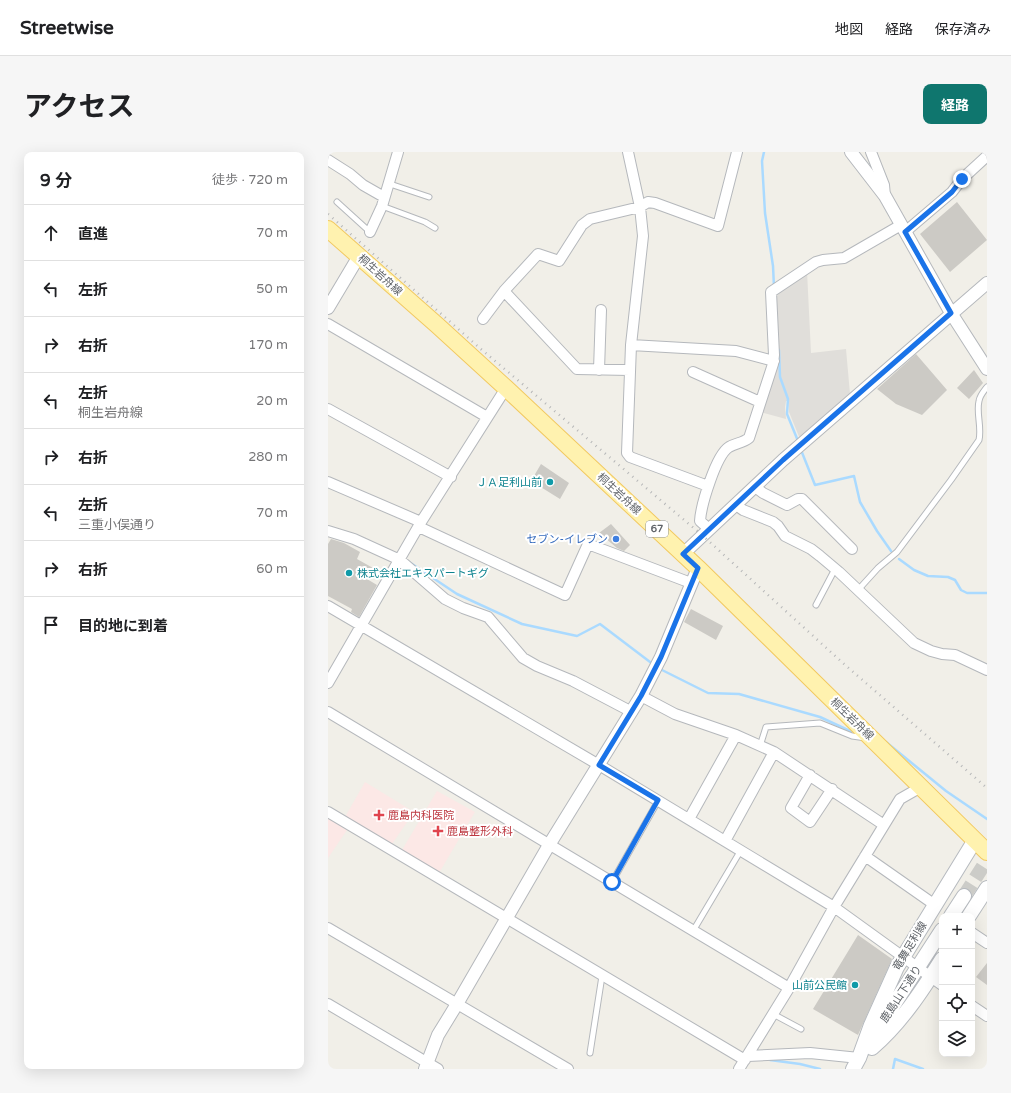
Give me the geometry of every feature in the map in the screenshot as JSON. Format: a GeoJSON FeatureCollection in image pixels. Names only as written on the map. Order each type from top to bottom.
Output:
{"type":"FeatureCollection","features":[{"type":"Feature","properties":{"kind":"main road","name":"桐生岩舟線"},"geometry":{"type":"LineString","coordinates":[[328,229],[506,388],[698,568],[987,852]]}},
{"type":"Feature","properties":{"kind":"main road","name":"竜舞足利線"},"geometry":{"type":"LineString","coordinates":[[856,1064],[870,1025],[884,993],[903,957],[975,840]]}},
{"type":"Feature","properties":{"kind":"main road"},"geometry":{"type":"LineString","coordinates":[[971,913],[987,888]]}},
{"type":"Feature","properties":{"kind":"main road"},"geometry":{"type":"LineString","coordinates":[[953,913],[964,896]]}},
{"type":"Feature","properties":{"kind":"main road","name":"鹿島山下通り"},"geometry":{"type":"LineString","coordinates":[[856,1064],[939,935]]}},
{"type":"Feature","properties":{"kind":"main road"},"geometry":{"type":"LineString","coordinates":[[856,1064],[884,1037],[916,1000],[936,981],[939,970]]}},
{"type":"Feature","properties":{"kind":"street"},"geometry":{"type":"LineString","coordinates":[[370,232],[390,184],[398,152]]}},
{"type":"Feature","properties":{"kind":"street"},"geometry":{"type":"LineString","coordinates":[[628,152],[640,207],[643,236],[631,345],[627,453],[630,457],[708,486]]}},
{"type":"Feature","properties":{"kind":"street"},"geometry":{"type":"LineString","coordinates":[[483,319],[504,291],[538,254],[559,260],[582,225],[590,219],[640,207],[648,202],[655,203],[718,226],[737,152]]}},
{"type":"Feature","properties":{"kind":"street"},"geometry":{"type":"LineString","coordinates":[[851,152],[885,196],[951,313],[986,367]]}},
{"type":"Feature","properties":{"kind":"street"},"geometry":{"type":"LineString","coordinates":[[871,152],[884,185],[885,196]]}},
{"type":"Feature","properties":{"kind":"street"},"geometry":{"type":"LineString","coordinates":[[709,529],[700,521],[708,486],[720,459],[729,447],[749,438],[774,361],[771,292],[816,262],[844,258],[903,228],[952,192],[962,179],[987,156]]}},
{"type":"Feature","properties":{"kind":"street"},"geometry":{"type":"LineString","coordinates":[[328,160],[350,174],[383,202]]}},
{"type":"Feature","properties":{"kind":"street"},"geometry":{"type":"LineString","coordinates":[[328,308],[359,256]]}},
{"type":"Feature","properties":{"kind":"street"},"geometry":{"type":"LineString","coordinates":[[683,554],[783,460],[987,282]]}},
{"type":"Feature","properties":{"kind":"street"},"geometry":{"type":"LineString","coordinates":[[504,291],[576,369],[630,370]]}},
{"type":"Feature","properties":{"kind":"street"},"geometry":{"type":"LineString","coordinates":[[599,370],[601,310]]}},
{"type":"Feature","properties":{"kind":"street"},"geometry":{"type":"LineString","coordinates":[[328,324],[487,417]]}},
{"type":"Feature","properties":{"kind":"street"},"geometry":{"type":"LineString","coordinates":[[631,345],[736,351],[774,361]]}},
{"type":"Feature","properties":{"kind":"street"},"geometry":{"type":"LineString","coordinates":[[693,372],[760,402]]}},
{"type":"Feature","properties":{"kind":"street"},"geometry":{"type":"LineString","coordinates":[[328,683],[420,524],[506,388]]}},
{"type":"Feature","properties":{"kind":"street"},"geometry":{"type":"LineString","coordinates":[[328,409],[450,477]]}},
{"type":"Feature","properties":{"kind":"street"},"geometry":{"type":"LineString","coordinates":[[328,482],[420,524],[565,595],[588,544],[691,583]]}},
{"type":"Feature","properties":{"kind":"street"},"geometry":{"type":"LineString","coordinates":[[755,487],[763,493],[787,505],[802,499],[852,549]]}},
{"type":"Feature","properties":{"kind":"street"},"geometry":{"type":"LineString","coordinates":[[736,505],[743,510],[773,522],[785,536],[811,549],[858,590],[914,644],[942,654],[955,655],[987,670]]}},
{"type":"Feature","properties":{"kind":"street"},"geometry":{"type":"LineString","coordinates":[[328,531],[354,539],[400,560],[445,599],[458,606],[488,617],[523,658],[537,666],[573,681],[632,712]]}},
{"type":"Feature","properties":{"kind":"street"},"geometry":{"type":"LineString","coordinates":[[426,1066],[438,1036],[550,845],[641,696],[661,657],[698,568]]}},
{"type":"Feature","properties":{"kind":"street"},"geometry":{"type":"LineString","coordinates":[[328,606],[658,800],[834,907],[936,981]]}},
{"type":"Feature","properties":{"kind":"street"},"geometry":{"type":"LineString","coordinates":[[641,696],[675,714],[736,735],[774,752],[832,789],[884,825]]}},
{"type":"Feature","properties":{"kind":"street"},"geometry":{"type":"LineString","coordinates":[[328,712],[789,988]]}},
{"type":"Feature","properties":{"kind":"street"},"geometry":{"type":"LineString","coordinates":[[689,819],[736,735]]}},
{"type":"Feature","properties":{"kind":"street"},"geometry":{"type":"LineString","coordinates":[[725,841],[774,752]]}},
{"type":"Feature","properties":{"kind":"street"},"geometry":{"type":"LineString","coordinates":[[810,775],[791,808],[810,822],[832,789]]}},
{"type":"Feature","properties":{"kind":"street"},"geometry":{"type":"LineString","coordinates":[[744,1062],[789,988],[834,907],[900,799],[921,787]]}},
{"type":"Feature","properties":{"kind":"street"},"geometry":{"type":"LineString","coordinates":[[328,812],[744,1062],[810,1053],[856,1064]]}},
{"type":"Feature","properties":{"kind":"street"},"geometry":{"type":"LineString","coordinates":[[865,856],[935,905]]}},
{"type":"Feature","properties":{"kind":"street"},"geometry":{"type":"LineString","coordinates":[[328,928],[568,1069]]}},
{"type":"Feature","properties":{"kind":"street"},"geometry":{"type":"LineString","coordinates":[[975,935],[987,943]]}},
{"type":"Feature","properties":{"kind":"street"},"geometry":{"type":"LineString","coordinates":[[328,1004],[426,1066],[438,1069]]}},
{"type":"Feature","properties":{"kind":"street"},"geometry":{"type":"LineString","coordinates":[[975,1008],[987,1016]]}},
{"type":"Feature","properties":{"kind":"lane"},"geometry":{"type":"LineString","coordinates":[[390,184],[429,197]]}},
{"type":"Feature","properties":{"kind":"lane"},"geometry":{"type":"LineString","coordinates":[[337,202],[370,232]]}},
{"type":"Feature","properties":{"kind":"lane"},"geometry":{"type":"LineString","coordinates":[[383,202],[426,222],[435,228]]}},
{"type":"Feature","properties":{"kind":"lane"},"geometry":{"type":"LineString","coordinates":[[858,590],[878,568],[897,552],[979,440],[978,402],[980,396],[987,387]]}},
{"type":"Feature","properties":{"kind":"lane"},"geometry":{"type":"LineString","coordinates":[[816,605],[835,569]]}},
{"type":"Feature","properties":{"kind":"lane"},"geometry":{"type":"LineString","coordinates":[[760,746],[766,727],[803,723],[820,722],[852,736],[872,739]]}},
{"type":"Feature","properties":{"kind":"lane"},"geometry":{"type":"LineString","coordinates":[[612,882],[658,800]]}},
{"type":"Feature","properties":{"kind":"lane"},"geometry":{"type":"LineString","coordinates":[[693,930],[741,850]]}},
{"type":"Feature","properties":{"kind":"lane"},"geometry":{"type":"LineString","coordinates":[[590,1053],[602,976]]}},
{"type":"Feature","properties":{"kind":"lane"},"geometry":{"type":"LineString","coordinates":[[773,1014],[801,1029]]}},
{"type":"Feature","properties":{"kind":"shaded area"},"geometry":{"type":"Polygon","coordinates":[[[807,271],[811,353],[846,349],[850,394],[800,439],[789,412],[789,401],[786,401],[785,407],[786,419],[760,412],[777,357],[773,294],[807,271]]]}},
{"type":"Feature","properties":{"kind":"shaded area","name":"鹿島内科医院"},"geometry":{"type":"Polygon","coordinates":[[[365,782],[414,812],[392,844],[345,817],[365,782]]]}},
{"type":"Feature","properties":{"kind":"shaded area","name":"鹿島整形外科"},"geometry":{"type":"Polygon","coordinates":[[[437,791],[475,812],[439,873],[402,850],[437,791]]]}},
{"type":"Feature","properties":{"kind":"shaded area"},"geometry":{"type":"Polygon","coordinates":[[[328,818],[347,830],[328,858],[328,818]]]}},
{"type":"Feature","properties":{"kind":"building"},"geometry":{"type":"Polygon","coordinates":[[[957,202],[987,240],[950,272],[920,234],[957,202]]]}},
{"type":"Feature","properties":{"kind":"building"},"geometry":{"type":"Polygon","coordinates":[[[916,354],[947,390],[922,415],[896,404],[877,389],[916,354]]]}},
{"type":"Feature","properties":{"kind":"building"},"geometry":{"type":"Polygon","coordinates":[[[974,370],[983,383],[969,399],[957,388],[974,370]]]}},
{"type":"Feature","properties":{"kind":"building","name":"ＪＡ足利山前"},"geometry":{"type":"Polygon","coordinates":[[[541,464],[569,483],[560,499],[531,481],[541,464]]]}},
{"type":"Feature","properties":{"kind":"building"},"geometry":{"type":"Polygon","coordinates":[[[611,524],[630,545],[624,551],[617,548],[599,533],[611,524]]]}},
{"type":"Feature","properties":{"kind":"building","name":"株式会社エキスパートギグ"},"geometry":{"type":"Polygon","coordinates":[[[331,539],[344,543],[360,552],[357,559],[373,568],[367,579],[377,585],[359,617],[351,612],[352,609],[328,596],[328,544],[331,539]]]}},
{"type":"Feature","properties":{"kind":"building"},"geometry":{"type":"Polygon","coordinates":[[[691,609],[723,626],[716,640],[684,622],[691,609]]]}},
{"type":"Feature","properties":{"kind":"building","name":"山前公民館"},"geometry":{"type":"Polygon","coordinates":[[[858,935],[892,959],[858,1035],[813,1009],[858,935]]]}},
{"type":"Feature","properties":{"kind":"building"},"geometry":{"type":"Polygon","coordinates":[[[987,963],[987,985],[976,977],[987,963]]]}},
{"type":"Feature","properties":{"kind":"waterway"},"geometry":{"type":"LineString","coordinates":[[764,152],[762,161],[765,213],[773,266],[774,287]]}},
{"type":"Feature","properties":{"kind":"waterway"},"geometry":{"type":"LineString","coordinates":[[779,350],[780,377],[788,399],[787,414],[798,441]]}},
{"type":"Feature","properties":{"kind":"waterway"},"geometry":{"type":"LineString","coordinates":[[801,450],[815,485],[854,476],[860,502],[891,551]]}},
{"type":"Feature","properties":{"kind":"waterway"},"geometry":{"type":"LineString","coordinates":[[899,559],[914,570],[928,576],[948,577],[955,580],[961,590],[967,593],[987,593]]}},
{"type":"Feature","properties":{"kind":"waterway"},"geometry":{"type":"LineString","coordinates":[[409,562],[457,594],[522,624],[577,636],[600,624],[654,665]]}},
{"type":"Feature","properties":{"kind":"waterway"},"geometry":{"type":"LineString","coordinates":[[660,669],[708,693],[739,694],[820,717],[850,731],[855,731]]}},
{"type":"Feature","properties":{"kind":"waterway"},"geometry":{"type":"LineString","coordinates":[[886,742],[946,791],[987,819]]}},
{"type":"Feature","properties":{"kind":"waterway"},"geometry":{"type":"LineString","coordinates":[[893,1069],[895,1059],[923,1069]]}},
{"type":"Feature","properties":{"kind":"waterway"},"geometry":{"type":"LineString","coordinates":[[770,1060],[800,1064],[820,1069]]}},
{"type":"Feature","properties":{"kind":"tunnel"},"geometry":{"type":"LineString","coordinates":[[964,896],[987,860]]}},
{"type":"Feature","properties":{"kind":"railway"},"geometry":{"type":"LineString","coordinates":[[328,214],[482,350],[702,535],[844,664],[987,788]]}},
{"type":"Feature","properties":{"kind":"place","name":"ＪＡ足利山前"},"geometry":{"type":"Point","coordinates":[550,482]}},
{"type":"Feature","properties":{"kind":"place","name":"セブン-イレブン"},"geometry":{"type":"Point","coordinates":[616,539]}},
{"type":"Feature","properties":{"kind":"place","name":"株式会社エキスパートギグ"},"geometry":{"type":"Point","coordinates":[349,573]}},
{"type":"Feature","properties":{"kind":"place","name":"鹿島内科医院"},"geometry":{"type":"Point","coordinates":[379,815]}},
{"type":"Feature","properties":{"kind":"place","name":"鹿島整形外科"},"geometry":{"type":"Point","coordinates":[438,831]}},
{"type":"Feature","properties":{"kind":"place","name":"山前公民館"},"geometry":{"type":"Point","coordinates":[855,985]}},
{"type":"Feature","properties":{"kind":"route"},"geometry":{"type":"LineString","coordinates":[[612,882],[658,800],[599,765],[632,712],[661,657],[698,568],[683,554],[783,460],[951,313],[905,232],[952,192],[962,179]]}}]}
